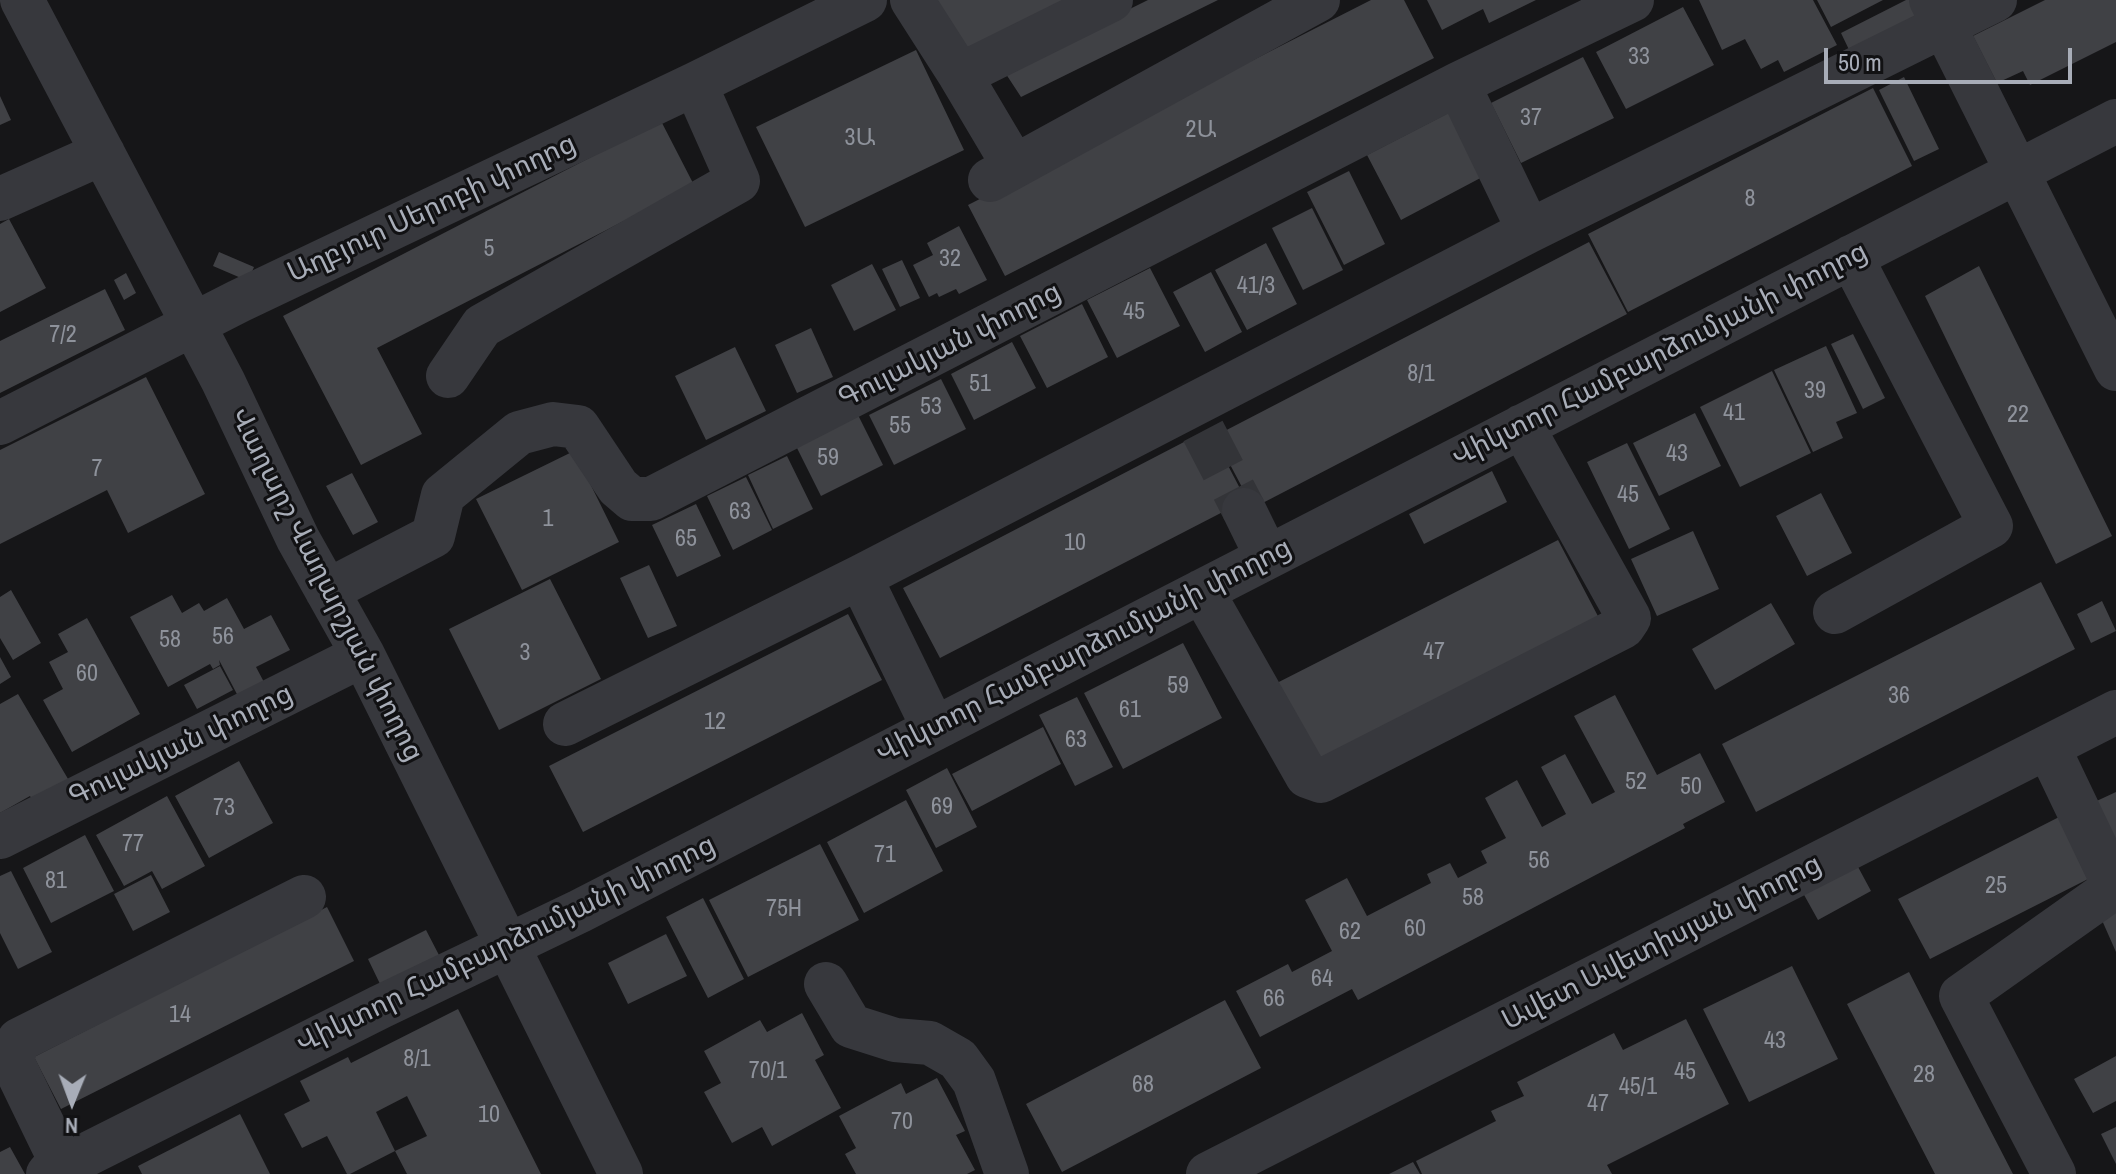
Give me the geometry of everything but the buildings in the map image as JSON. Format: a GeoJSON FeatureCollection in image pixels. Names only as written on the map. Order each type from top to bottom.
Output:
{"type":"FeatureCollection","features":[{"type":"Feature","properties":{"kind":"street","name":"Վաղարշ Վաղարշյան փողոց"},"geometry":{"type":"LineString","coordinates":[[22,0],[193,325],[298,539],[363,655],[621,1174]]}},
{"type":"Feature","properties":{"kind":"street","name":"Աղբյուր Սերոբի փողոց"},"geometry":{"type":"LineString","coordinates":[[0,423],[193,325],[865,0]]}},
{"type":"Feature","properties":{"kind":"street"},"geometry":{"type":"LineString","coordinates":[[912,0],[960,75],[1002,173],[1318,0]]}},
{"type":"Feature","properties":{"kind":"street"},"geometry":{"type":"LineString","coordinates":[[960,75],[1111,0]]}},
{"type":"Feature","properties":{"kind":"street","name":"Գուլակյան փողոց"},"geometry":{"type":"LineString","coordinates":[[327,591],[433,536],[443,495],[519,433],[553,424],[578,427],[618,487],[632,499],[651,499],[1458,84],[1632,0]]}},
{"type":"Feature","properties":{"kind":"street"},"geometry":{"type":"LineString","coordinates":[[565,724],[860,577],[1197,419],[1529,231],[1938,13],[1995,0]]}},
{"type":"Feature","properties":{"kind":"street"},"geometry":{"type":"LineString","coordinates":[[1938,13],[2116,369]]}},
{"type":"Feature","properties":{"kind":"street"},"geometry":{"type":"LineString","coordinates":[[448,376],[482,326],[738,181],[695,84]]}},
{"type":"Feature","properties":{"kind":"street"},"geometry":{"type":"LineString","coordinates":[[1458,84],[1529,231]]}},
{"type":"Feature","properties":{"kind":"street","name":"Վիկտոր Համբարձումյանի փողոց"},"geometry":{"type":"LineString","coordinates":[[56,1170],[453,971],[508,947],[2116,121]]}},
{"type":"Feature","properties":{"kind":"street"},"geometry":{"type":"LineString","coordinates":[[0,199],[103,153]]}},
{"type":"Feature","properties":{"kind":"street"},"geometry":{"type":"LineString","coordinates":[[1835,612],[1991,526],[1851,257]]}},
{"type":"Feature","properties":{"kind":"street"},"geometry":{"type":"LineString","coordinates":[[1202,591],[1307,776],[1321,781],[1623,627],[1629,618],[1522,426]]}},
{"type":"Feature","properties":{"kind":"street"},"geometry":{"type":"LineString","coordinates":[[1244,510],[1267,557]]}},
{"type":"Feature","properties":{"kind":"street"},"geometry":{"type":"LineString","coordinates":[[860,577],[934,729]]}},
{"type":"Feature","properties":{"kind":"street","name":"Գուլակյան փողոց"},"geometry":{"type":"LineString","coordinates":[[0,837],[363,655]]}},
{"type":"Feature","properties":{"kind":"street","name":"Ավետ Ավետիսյան փողոց"},"geometry":{"type":"LineString","coordinates":[[1208,1174],[2048,747],[2112,724]]}},
{"type":"Feature","properties":{"kind":"street"},"geometry":{"type":"LineString","coordinates":[[2048,747],[2115,887],[1961,996],[2054,1174]]}},
{"type":"Feature","properties":{"kind":"street"},"geometry":{"type":"LineString","coordinates":[[56,1170],[12,1057],[19,1040],[304,897]]}},
{"type":"Feature","properties":{"kind":"street"},"geometry":{"type":"LineString","coordinates":[[826,984],[851,1026],[895,1040],[930,1043],[958,1059],[974,1081],[1007,1174]]}},
{"type":"Feature","properties":{"kind":"tunnel"},"geometry":{"type":"LineString","coordinates":[[1203,431],[1244,510]]}}]}
